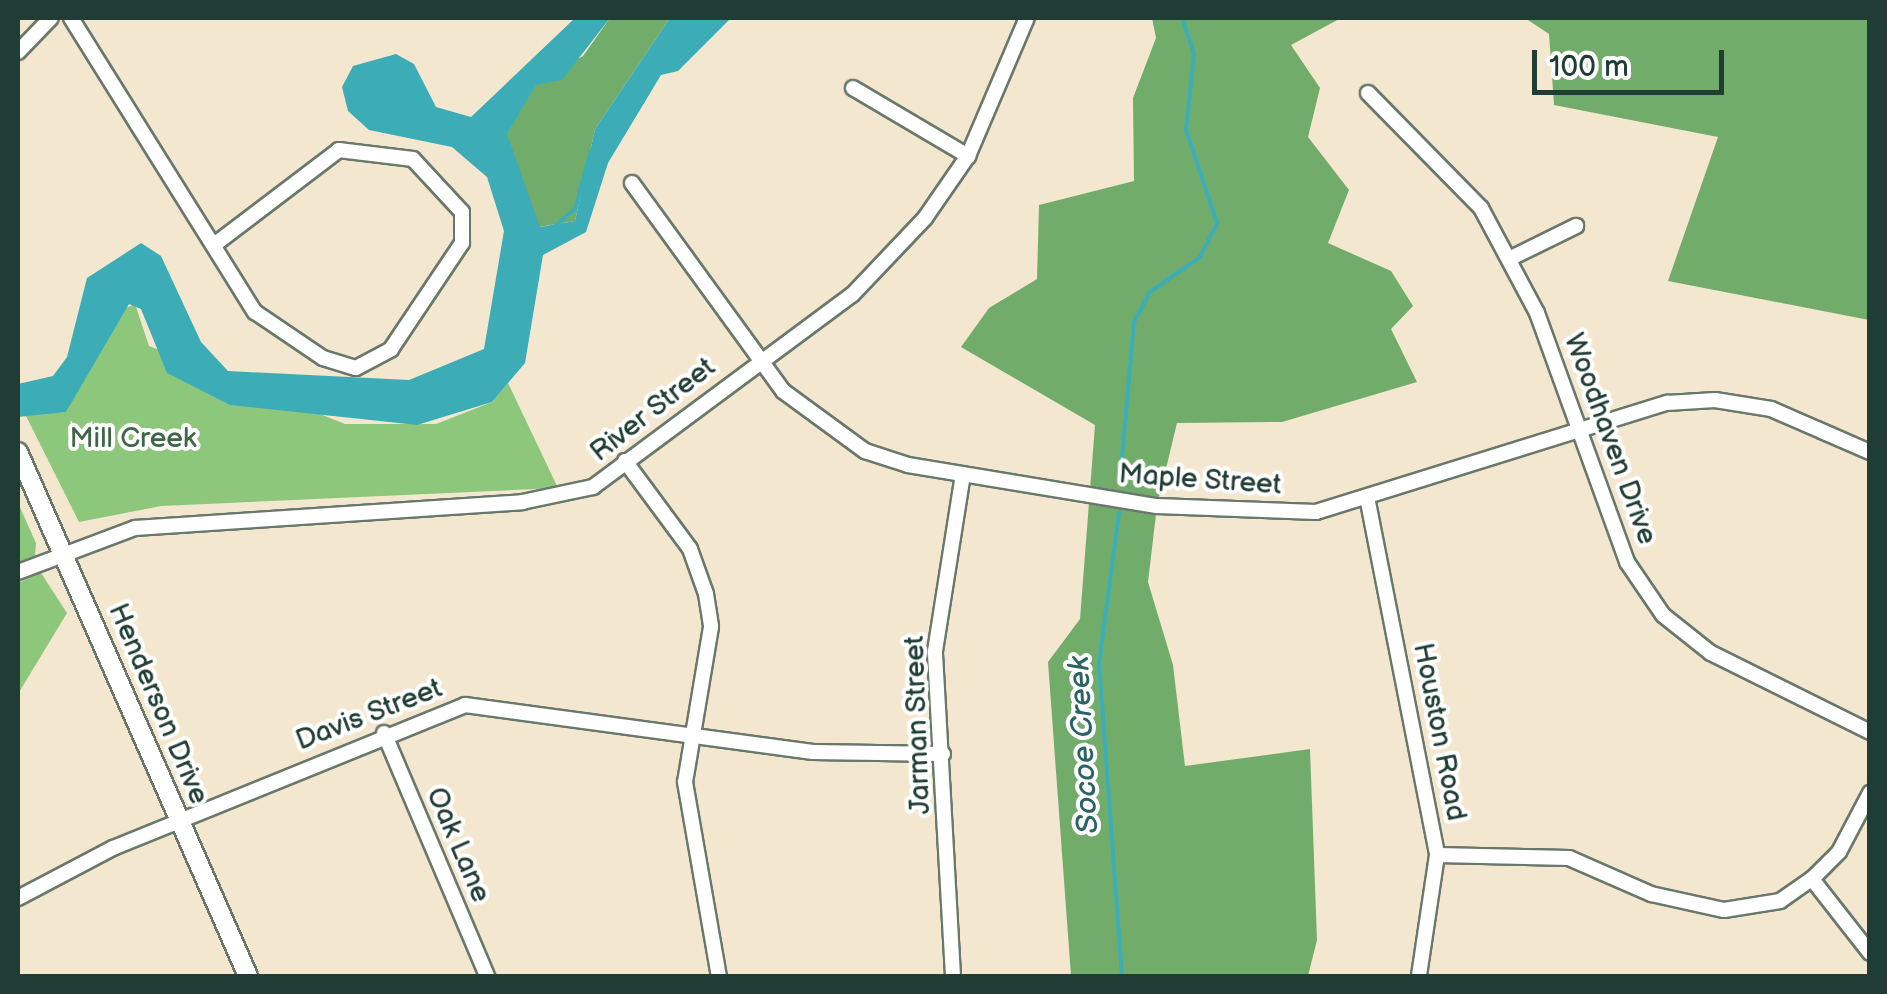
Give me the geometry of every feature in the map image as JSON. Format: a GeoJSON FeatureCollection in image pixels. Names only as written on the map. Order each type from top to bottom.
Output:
{"type":"FeatureCollection","features":[{"type":"Feature","properties":{"kind":"main road","name":"Henderson Drive"},"geometry":{"type":"LineString","coordinates":[[18,452],[248,976]]}},
{"type":"Feature","properties":{"kind":"street"},"geometry":{"type":"LineString","coordinates":[[18,52],[50,18]]}},
{"type":"Feature","properties":{"kind":"street"},"geometry":{"type":"LineString","coordinates":[[71,18],[216,244],[255,312],[323,358],[356,368],[390,349],[462,244],[462,212],[413,159],[339,150],[216,244]]}},
{"type":"Feature","properties":{"kind":"street","name":"River Street"},"geometry":{"type":"LineString","coordinates":[[18,572],[62,552],[135,528],[522,502],[594,487],[852,295],[926,218],[968,156],[1027,18]]}},
{"type":"Feature","properties":{"kind":"street"},"geometry":{"type":"LineString","coordinates":[[853,88],[968,156]]}},
{"type":"Feature","properties":{"kind":"street","name":"Woodhaven Drive"},"geometry":{"type":"LineString","coordinates":[[1368,93],[1481,208],[1509,259],[1580,432],[1627,562],[1663,615],[1711,653],[1870,732]]}},
{"type":"Feature","properties":{"kind":"street","name":"Maple Street"},"geometry":{"type":"LineString","coordinates":[[632,183],[783,391],[865,452],[963,474],[1231,513],[1316,512],[1667,403],[1715,400],[1772,409],[1870,452]]}},
{"type":"Feature","properties":{"kind":"street"},"geometry":{"type":"LineString","coordinates":[[1509,259],[1576,226]]}},
{"type":"Feature","properties":{"kind":"street"},"geometry":{"type":"LineString","coordinates":[[625,461],[690,550],[706,594],[711,628],[693,732],[687,815],[720,976]]}},
{"type":"Feature","properties":{"kind":"street","name":"Jarman Street"},"geometry":{"type":"LineString","coordinates":[[952,976],[935,650],[963,474]]}},
{"type":"Feature","properties":{"kind":"street","name":"Houston Road"},"geometry":{"type":"LineString","coordinates":[[1368,497],[1437,855],[1418,976]]}},
{"type":"Feature","properties":{"kind":"street","name":"Davis Street"},"geometry":{"type":"LineString","coordinates":[[18,898],[178,820],[384,734],[482,704],[813,752],[943,754]]}},
{"type":"Feature","properties":{"kind":"street","name":"Oak Lane"},"geometry":{"type":"LineString","coordinates":[[384,734],[487,976]]}},
{"type":"Feature","properties":{"kind":"street"},"geometry":{"type":"LineString","coordinates":[[1437,855],[1569,858],[1652,894],[1724,910],[1780,900],[1812,879],[1839,852],[1870,793]]}},
{"type":"Feature","properties":{"kind":"street"},"geometry":{"type":"LineString","coordinates":[[1812,879],[1870,953]]}},
{"type":"Feature","properties":{"kind":"green space"},"geometry":{"type":"Polygon","coordinates":[[[610,18],[670,18],[595,129],[575,221],[539,227],[506,135],[536,84],[583,56],[610,18]]]}},
{"type":"Feature","properties":{"kind":"green space"},"geometry":{"type":"Polygon","coordinates":[[[1152,18],[1341,18],[1291,45],[1320,88],[1308,137],[1349,190],[1328,243],[1391,271],[1413,306],[1391,329],[1417,382],[1282,422],[1177,423],[1157,506],[1148,582],[1173,665],[1185,766],[1310,749],[1317,940],[1308,976],[1071,976],[1048,662],[1080,619],[1095,425],[961,347],[989,308],[1037,279],[1039,205],[1134,181],[1133,98],[1156,38],[1152,18]]]}},
{"type":"Feature","properties":{"kind":"green space"},"geometry":{"type":"Polygon","coordinates":[[[1525,18],[1869,18],[1869,320],[1668,281],[1718,137],[1554,105],[1549,34],[1525,18]]]}},
{"type":"Feature","properties":{"kind":"green space","name":"Mill Creek"},"geometry":{"type":"Polygon","coordinates":[[[135,304],[149,346],[345,424],[436,424],[492,402],[508,383],[558,488],[161,506],[79,522],[25,414],[66,412],[117,312],[135,304]]]}},
{"type":"Feature","properties":{"kind":"green space","name":"Mill Creek"},"geometry":{"type":"Polygon","coordinates":[[[18,503],[36,543],[35,556],[18,565],[18,503]]]}},
{"type":"Feature","properties":{"kind":"green space"},"geometry":{"type":"Polygon","coordinates":[[[41,573],[67,613],[18,694],[18,583],[41,573]]]}},
{"type":"Feature","properties":{"kind":"water"},"geometry":{"type":"Polygon","coordinates":[[[575,18],[610,18],[562,80],[536,85],[507,134],[540,227],[575,221],[595,129],[670,18],[731,18],[678,71],[661,75],[608,163],[586,232],[543,255],[525,363],[492,402],[417,425],[230,405],[167,373],[141,309],[129,304],[66,412],[18,417],[18,384],[53,376],[67,357],[87,278],[141,243],[161,256],[201,342],[228,371],[409,380],[484,349],[504,231],[487,177],[452,147],[369,130],[348,111],[342,87],[353,66],[396,54],[414,64],[436,107],[471,117],[575,18]]]}},
{"type":"Feature","properties":{"kind":"waterway","name":"Socoe Creek"},"geometry":{"type":"LineString","coordinates":[[1120,479],[1134,322],[1150,292],[1200,257],[1217,223],[1186,130],[1194,54],[1182,18]]}},
{"type":"Feature","properties":{"kind":"waterway"},"geometry":{"type":"LineString","coordinates":[[553,228],[575,209],[591,151]]}},
{"type":"Feature","properties":{"kind":"waterway","name":"Socoe Creek"},"geometry":{"type":"LineString","coordinates":[[1119,512],[1099,663],[1122,976]]}}]}
